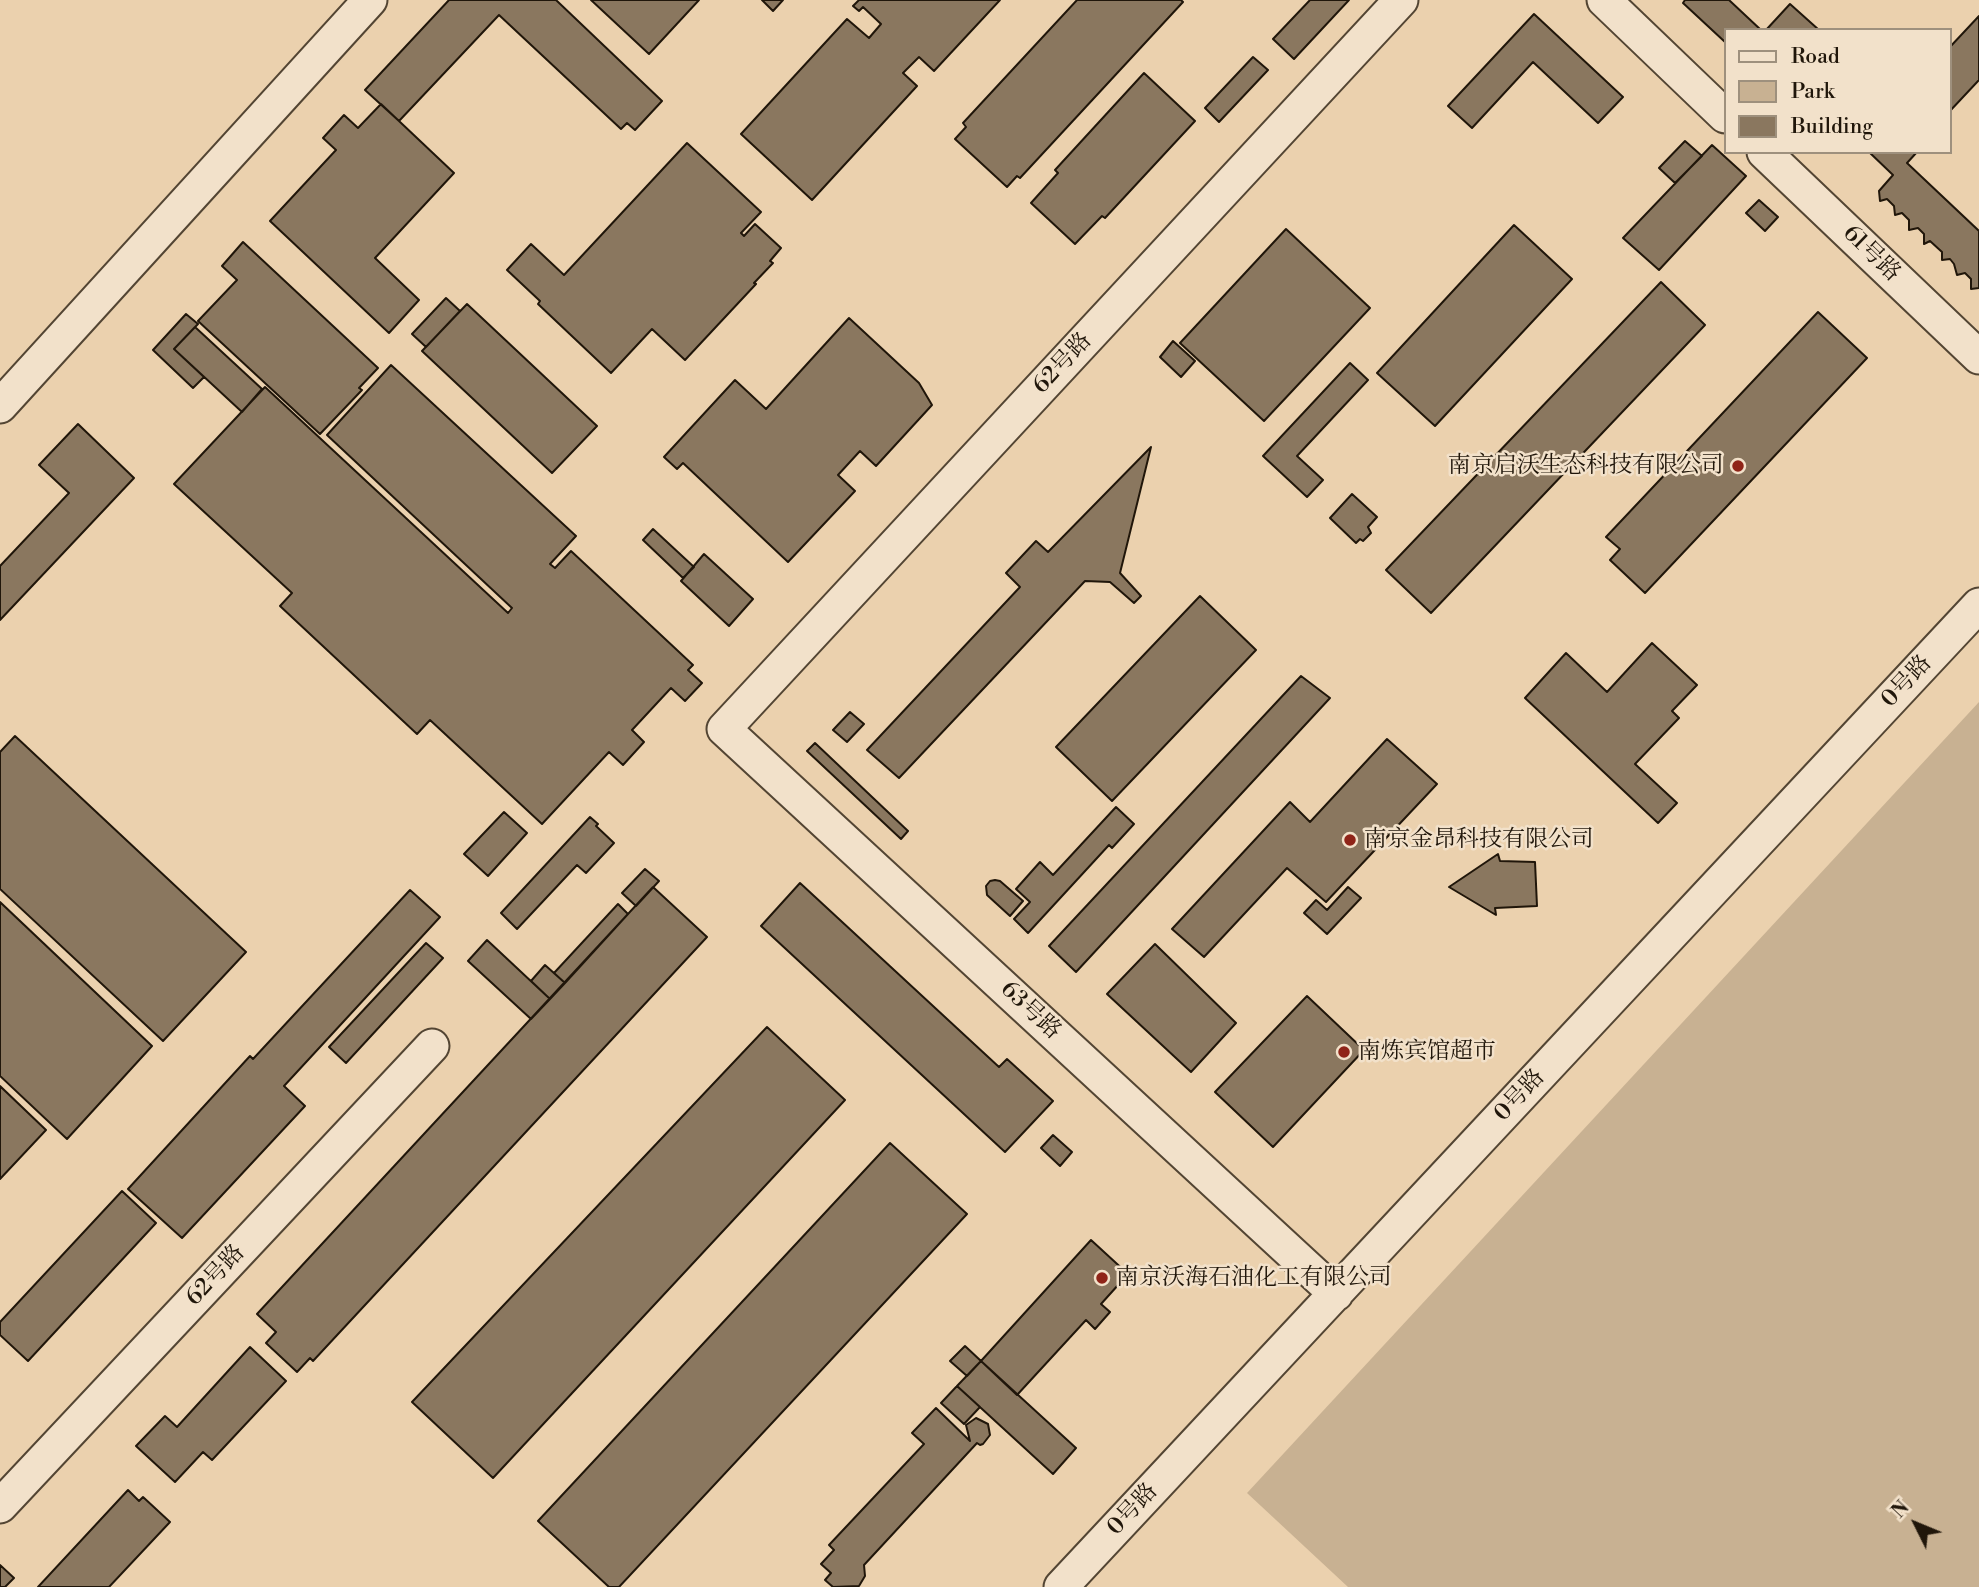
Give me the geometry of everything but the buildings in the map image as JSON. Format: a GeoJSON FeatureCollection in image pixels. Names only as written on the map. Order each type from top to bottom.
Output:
{"type":"FeatureCollection","features":[{"type":"Feature","properties":{"kind":"street"},"geometry":{"type":"LineString","coordinates":[[0,406],[370,0]]}},
{"type":"Feature","properties":{"kind":"street","name":"62号路"},"geometry":{"type":"LineString","coordinates":[[724,729],[1401,0]]}},
{"type":"Feature","properties":{"kind":"street"},"geometry":{"type":"LineString","coordinates":[[1604,0],[1724,115]]}},
{"type":"Feature","properties":{"kind":"street","name":"61号路"},"geometry":{"type":"LineString","coordinates":[[1766,154],[1979,357]]}},
{"type":"Feature","properties":{"kind":"street","name":"0号路"},"geometry":{"type":"LineString","coordinates":[[1061,1587],[1979,605]]}},
{"type":"Feature","properties":{"kind":"street","name":"63号路"},"geometry":{"type":"LineString","coordinates":[[724,729],[1336,1294]]}},
{"type":"Feature","properties":{"kind":"street","name":"62号路"},"geometry":{"type":"LineString","coordinates":[[0,1506],[432,1046]]}},
{"type":"Feature","properties":{"kind":"green space"},"geometry":{"type":"Polygon","coordinates":[[[1979,702],[1979,1587],[1348,1587],[1247,1493],[1979,702]]]}},
{"type":"Feature","properties":{"kind":"place","name":"南京启沃生态科技有限公司"},"geometry":{"type":"Point","coordinates":[1738,466]}},
{"type":"Feature","properties":{"kind":"place","name":"南京金昂科技有限公司"},"geometry":{"type":"Point","coordinates":[1350,840]}},
{"type":"Feature","properties":{"kind":"place","name":"南炼宾馆超市"},"geometry":{"type":"Point","coordinates":[1344,1052]}},
{"type":"Feature","properties":{"kind":"place","name":"南京沃海石油化工有限公司"},"geometry":{"type":"Point","coordinates":[1102,1278]}}]}
